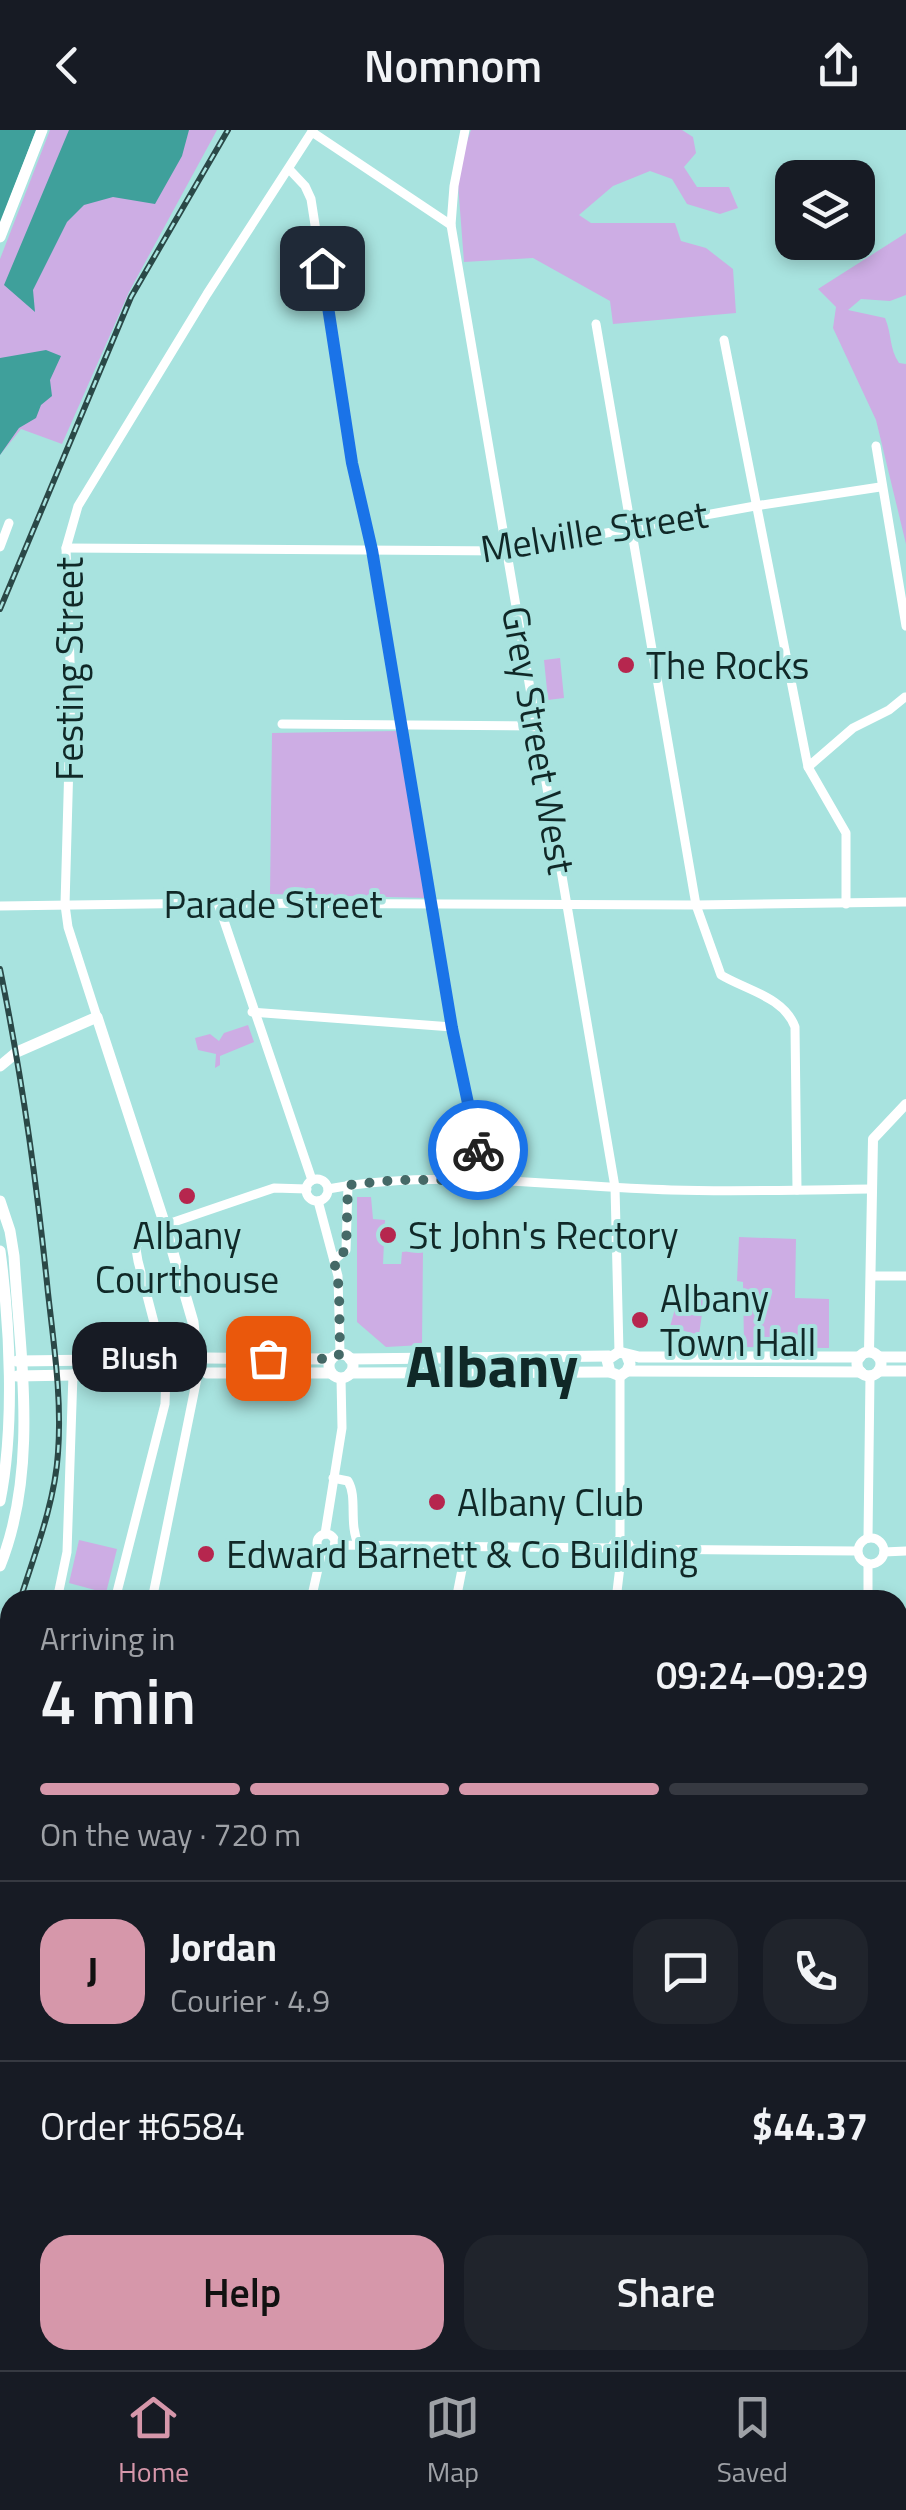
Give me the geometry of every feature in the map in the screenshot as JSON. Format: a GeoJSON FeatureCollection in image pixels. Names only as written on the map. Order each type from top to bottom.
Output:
{"type":"FeatureCollection","features":[{"type":"Feature","properties":{"kind":"main road"},"geometry":{"type":"LineString","coordinates":[[0,237],[42,130]]}},
{"type":"Feature","properties":{"kind":"main road"},"geometry":{"type":"LineString","coordinates":[[0,1065],[17,1052],[97,1017],[193,1322],[197,1375]]}},
{"type":"Feature","properties":{"kind":"main road"},"geometry":{"type":"LineString","coordinates":[[0,1201],[10,1230],[25,1340],[48,1370]]}},
{"type":"Feature","properties":{"kind":"main road"},"geometry":{"type":"LineString","coordinates":[[0,1250],[12,1366],[22,1376],[23,1403],[20,1478],[0,1566]]}},
{"type":"Feature","properties":{"kind":"main road"},"geometry":{"type":"LineString","coordinates":[[0,1501],[9,1441],[15,1275]]}},
{"type":"Feature","properties":{"kind":"main road"},"geometry":{"type":"LineString","coordinates":[[618,1355],[619,1373]]}},
{"type":"Feature","properties":{"kind":"main road"},"geometry":{"type":"LineString","coordinates":[[618,1355],[606,1364],[619,1373]]}},
{"type":"Feature","properties":{"kind":"main road"},"geometry":{"type":"LineString","coordinates":[[869,1355],[870,1373]]}},
{"type":"Feature","properties":{"kind":"main road"},"geometry":{"type":"LineString","coordinates":[[869,1355],[858,1365],[870,1373]]}},
{"type":"Feature","properties":{"kind":"main road"},"geometry":{"type":"LineString","coordinates":[[196,1356],[197,1375]]}},
{"type":"Feature","properties":{"kind":"main road"},"geometry":{"type":"LineString","coordinates":[[165,1368],[196,1356],[906,1358]]}},
{"type":"Feature","properties":{"kind":"main road"},"geometry":{"type":"LineString","coordinates":[[341,1358],[341,1375]]}},
{"type":"Feature","properties":{"kind":"main road"},"geometry":{"type":"LineString","coordinates":[[341,1358],[341,1375]]}},
{"type":"Feature","properties":{"kind":"main road"},"geometry":{"type":"LineString","coordinates":[[12,1366],[48,1370]]}},
{"type":"Feature","properties":{"kind":"main road"},"geometry":{"type":"LineString","coordinates":[[22,1376],[73,1368],[165,1368],[197,1375],[906,1370]]}},
{"type":"Feature","properties":{"kind":"main road"},"geometry":{"type":"LineString","coordinates":[[23,1403],[26,1387],[48,1370]]}},
{"type":"Feature","properties":{"kind":"street","name":"Grey Street West"},"geometry":{"type":"LineString","coordinates":[[465,130],[451,225],[615,1187],[618,1355]]}},
{"type":"Feature","properties":{"kind":"street"},"geometry":{"type":"LineString","coordinates":[[311,133],[451,225]]}},
{"type":"Feature","properties":{"kind":"street","name":"Festing Street"},"geometry":{"type":"LineString","coordinates":[[97,1017],[68,928],[65,905],[71,690],[66,548],[78,506],[311,133]]}},
{"type":"Feature","properties":{"kind":"street","name":"Festing Street"},"geometry":{"type":"LineString","coordinates":[[207,294],[208,283],[218,266],[304,135],[311,133]]}},
{"type":"Feature","properties":{"kind":"street"},"geometry":{"type":"LineString","coordinates":[[289,169],[311,199],[352,463],[372,550],[452,1028],[484,1180]]}},
{"type":"Feature","properties":{"kind":"street"},"geometry":{"type":"LineString","coordinates":[[596,324],[696,906],[721,975],[779,1005],[790,1014],[795,1027],[797,1190]]}},
{"type":"Feature","properties":{"kind":"street"},"geometry":{"type":"LineString","coordinates":[[724,340],[808,767],[846,833],[846,904]]}},
{"type":"Feature","properties":{"kind":"street"},"geometry":{"type":"LineString","coordinates":[[876,446],[906,626]]}},
{"type":"Feature","properties":{"kind":"street","name":"Melville Street"},"geometry":{"type":"LineString","coordinates":[[66,548],[506,552],[756,506],[880,488]]}},
{"type":"Feature","properties":{"kind":"street"},"geometry":{"type":"LineString","coordinates":[[0,547],[9,523]]}},
{"type":"Feature","properties":{"kind":"street"},"geometry":{"type":"LineString","coordinates":[[808,767],[854,728],[905,697]]}},
{"type":"Feature","properties":{"kind":"street"},"geometry":{"type":"LineString","coordinates":[[282,724],[536,726]]}},
{"type":"Feature","properties":{"kind":"street","name":"Parade Street"},"geometry":{"type":"LineString","coordinates":[[0,906],[696,906],[906,902]]}},
{"type":"Feature","properties":{"kind":"street"},"geometry":{"type":"LineString","coordinates":[[165,1225],[274,1188],[309,1185],[323,1181],[328,1189],[318,1201],[311,1199],[309,1185],[218,903]]}},
{"type":"Feature","properties":{"kind":"street"},"geometry":{"type":"LineString","coordinates":[[252,1012],[452,1028]]}},
{"type":"Feature","properties":{"kind":"street"},"geometry":{"type":"LineString","coordinates":[[869,1355],[874,1139],[906,1104]]}},
{"type":"Feature","properties":{"kind":"street"},"geometry":{"type":"LineString","coordinates":[[328,1189],[396,1180],[484,1180],[615,1187],[870,1189]]}},
{"type":"Feature","properties":{"kind":"street"},"geometry":{"type":"LineString","coordinates":[[334,1260],[346,1250],[348,1185]]}},
{"type":"Feature","properties":{"kind":"street"},"geometry":{"type":"LineString","coordinates":[[318,1201],[339,1288],[341,1358]]}},
{"type":"Feature","properties":{"kind":"street"},"geometry":{"type":"LineString","coordinates":[[118,1590],[165,1404],[165,1368],[136,1249],[140,1232]]}},
{"type":"Feature","properties":{"kind":"street"},"geometry":{"type":"LineString","coordinates":[[871,1276],[906,1276]]}},
{"type":"Feature","properties":{"kind":"street"},"geometry":{"type":"LineString","coordinates":[[58,1590],[66,1552],[73,1368]]}},
{"type":"Feature","properties":{"kind":"street"},"geometry":{"type":"LineString","coordinates":[[619,1373],[613,1554],[621,1558]]}},
{"type":"Feature","properties":{"kind":"street"},"geometry":{"type":"LineString","coordinates":[[868,1538],[870,1373]]}},
{"type":"Feature","properties":{"kind":"street"},"geometry":{"type":"LineString","coordinates":[[154,1590],[197,1375]]}},
{"type":"Feature","properties":{"kind":"street"},"geometry":{"type":"LineString","coordinates":[[313,1590],[322,1551],[317,1541],[326,1534],[342,1428],[341,1375]]}},
{"type":"Feature","properties":{"kind":"street"},"geometry":{"type":"LineString","coordinates":[[332,1478],[348,1482],[352,1488],[352,1530],[359,1546]]}},
{"type":"Feature","properties":{"kind":"street"},"geometry":{"type":"LineString","coordinates":[[326,1534],[332,1537],[334,1545]]}},
{"type":"Feature","properties":{"kind":"street"},"geometry":{"type":"LineString","coordinates":[[868,1538],[860,1543],[860,1560],[877,1563],[884,1552]]}},
{"type":"Feature","properties":{"kind":"street"},"geometry":{"type":"LineString","coordinates":[[868,1538],[881,1543],[884,1552]]}},
{"type":"Feature","properties":{"kind":"street"},"geometry":{"type":"LineString","coordinates":[[322,1551],[334,1545],[466,1549],[626,1542],[630,1549]]}},
{"type":"Feature","properties":{"kind":"street"},"geometry":{"type":"LineString","coordinates":[[458,1590],[466,1549]]}},
{"type":"Feature","properties":{"kind":"street"},"geometry":{"type":"LineString","coordinates":[[630,1549],[858,1551]]}},
{"type":"Feature","properties":{"kind":"street"},"geometry":{"type":"LineString","coordinates":[[621,1558],[630,1549]]}},
{"type":"Feature","properties":{"kind":"street"},"geometry":{"type":"LineString","coordinates":[[884,1552],[906,1551]]}},
{"type":"Feature","properties":{"kind":"street"},"geometry":{"type":"LineString","coordinates":[[617,1590],[621,1558]]}},
{"type":"Feature","properties":{"kind":"street"},"geometry":{"type":"LineString","coordinates":[[868,1564],[868,1590]]}},
{"type":"Feature","properties":{"kind":"shaded area"},"geometry":{"type":"Polygon","coordinates":[[[50,130],[217,130],[129,292],[62,444],[21,429],[0,455],[0,259],[50,130]]]}},
{"type":"Feature","properties":{"kind":"shaded area"},"geometry":{"type":"Polygon","coordinates":[[[471,130],[682,130],[693,137],[696,153],[684,167],[697,187],[729,187],[738,208],[720,214],[687,204],[672,179],[650,171],[613,186],[579,215],[591,223],[675,223],[681,241],[706,248],[733,269],[736,313],[613,324],[610,301],[533,258],[464,262],[457,171],[471,130]]]}},
{"type":"Feature","properties":{"kind":"shaded area"},"geometry":{"type":"Polygon","coordinates":[[[906,233],[906,295],[890,301],[861,299],[848,310],[885,318],[896,357],[899,363],[906,364],[906,544],[876,420],[833,328],[836,307],[818,289],[864,260],[875,260],[875,253],[906,233]]]}},
{"type":"Feature","properties":{"kind":"shaded area"},"geometry":{"type":"Polygon","coordinates":[[[560,658],[564,698],[548,700],[544,660],[560,658]]]}},
{"type":"Feature","properties":{"kind":"shaded area"},"geometry":{"type":"Polygon","coordinates":[[[396,731],[427,898],[270,894],[272,733],[396,731]]]}},
{"type":"Feature","properties":{"kind":"shaded area"},"geometry":{"type":"Polygon","coordinates":[[[248,1025],[254,1042],[220,1056],[220,1065],[215,1068],[216,1054],[198,1050],[195,1038],[210,1034],[219,1041],[224,1033],[248,1025]]]}},
{"type":"Feature","properties":{"kind":"shaded area"},"geometry":{"type":"Polygon","coordinates":[[[357,1197],[371,1197],[373,1219],[385,1220],[383,1264],[401,1264],[402,1252],[423,1250],[422,1345],[386,1347],[357,1322],[357,1197]]]}},
{"type":"Feature","properties":{"kind":"shaded area"},"geometry":{"type":"Polygon","coordinates":[[[739,1237],[796,1239],[795,1298],[829,1299],[829,1348],[744,1347],[743,1282],[737,1281],[739,1237]]]}},
{"type":"Feature","properties":{"kind":"shaded area"},"geometry":{"type":"Polygon","coordinates":[[[679,1294],[704,1300],[699,1335],[670,1327],[679,1294]]]}},
{"type":"Feature","properties":{"kind":"shaded area"},"geometry":{"type":"Polygon","coordinates":[[[79,1540],[117,1549],[107,1590],[69,1583],[79,1540]]]}},
{"type":"Feature","properties":{"kind":"water"},"geometry":{"type":"Polygon","coordinates":[[[0,130],[36,130],[0,224],[0,130]]]}},
{"type":"Feature","properties":{"kind":"water"},"geometry":{"type":"Polygon","coordinates":[[[69,130],[189,130],[182,156],[155,204],[113,197],[84,205],[67,222],[33,290],[35,312],[4,285],[69,130]]]}},
{"type":"Feature","properties":{"kind":"water"},"geometry":{"type":"Polygon","coordinates":[[[46,350],[61,356],[50,380],[52,396],[41,405],[36,418],[19,428],[0,455],[0,358],[46,350]]]}},
{"type":"Feature","properties":{"kind":"railway"},"geometry":{"type":"LineString","coordinates":[[0,609],[131,297],[228,130]]}},
{"type":"Feature","properties":{"kind":"railway"},"geometry":{"type":"LineString","coordinates":[[0,969],[34,1171],[59,1413],[53,1490],[23,1590]]}},
{"type":"Feature","properties":{"kind":"way so far"},"geometry":{"type":"LineString","coordinates":[[268,1358],[331,1359],[340,1354],[339,1288],[334,1260],[346,1250],[348,1185],[396,1180],[484,1180],[478,1150]]}},
{"type":"Feature","properties":{"kind":"place","name":"The Rocks"},"geometry":{"type":"Point","coordinates":[626,665]}},
{"type":"Feature","properties":{"kind":"place","name":"Albany Courthouse"},"geometry":{"type":"Point","coordinates":[187,1196]}},
{"type":"Feature","properties":{"kind":"place","name":"St John's Rectory"},"geometry":{"type":"Point","coordinates":[388,1235]}},
{"type":"Feature","properties":{"kind":"place","name":"Albany Town Hall"},"geometry":{"type":"Point","coordinates":[640,1320]}},
{"type":"Feature","properties":{"kind":"place","name":"Blush"},"geometry":{"type":"Point","coordinates":[268,1358]}},
{"type":"Feature","properties":{"kind":"place","name":"Albany Club"},"geometry":{"type":"Point","coordinates":[437,1502]}},
{"type":"Feature","properties":{"kind":"place","name":"Edward Barnett & Co Building"},"geometry":{"type":"Point","coordinates":[206,1554]}},
{"type":"Feature","properties":{"kind":"district","name":"Albany"},"geometry":{"type":"Point","coordinates":[492,1365]}},
{"type":"Feature","properties":{"kind":"route"},"geometry":{"type":"LineString","coordinates":[[322,268],[352,463],[372,550],[452,1028],[478,1150]]}}]}
